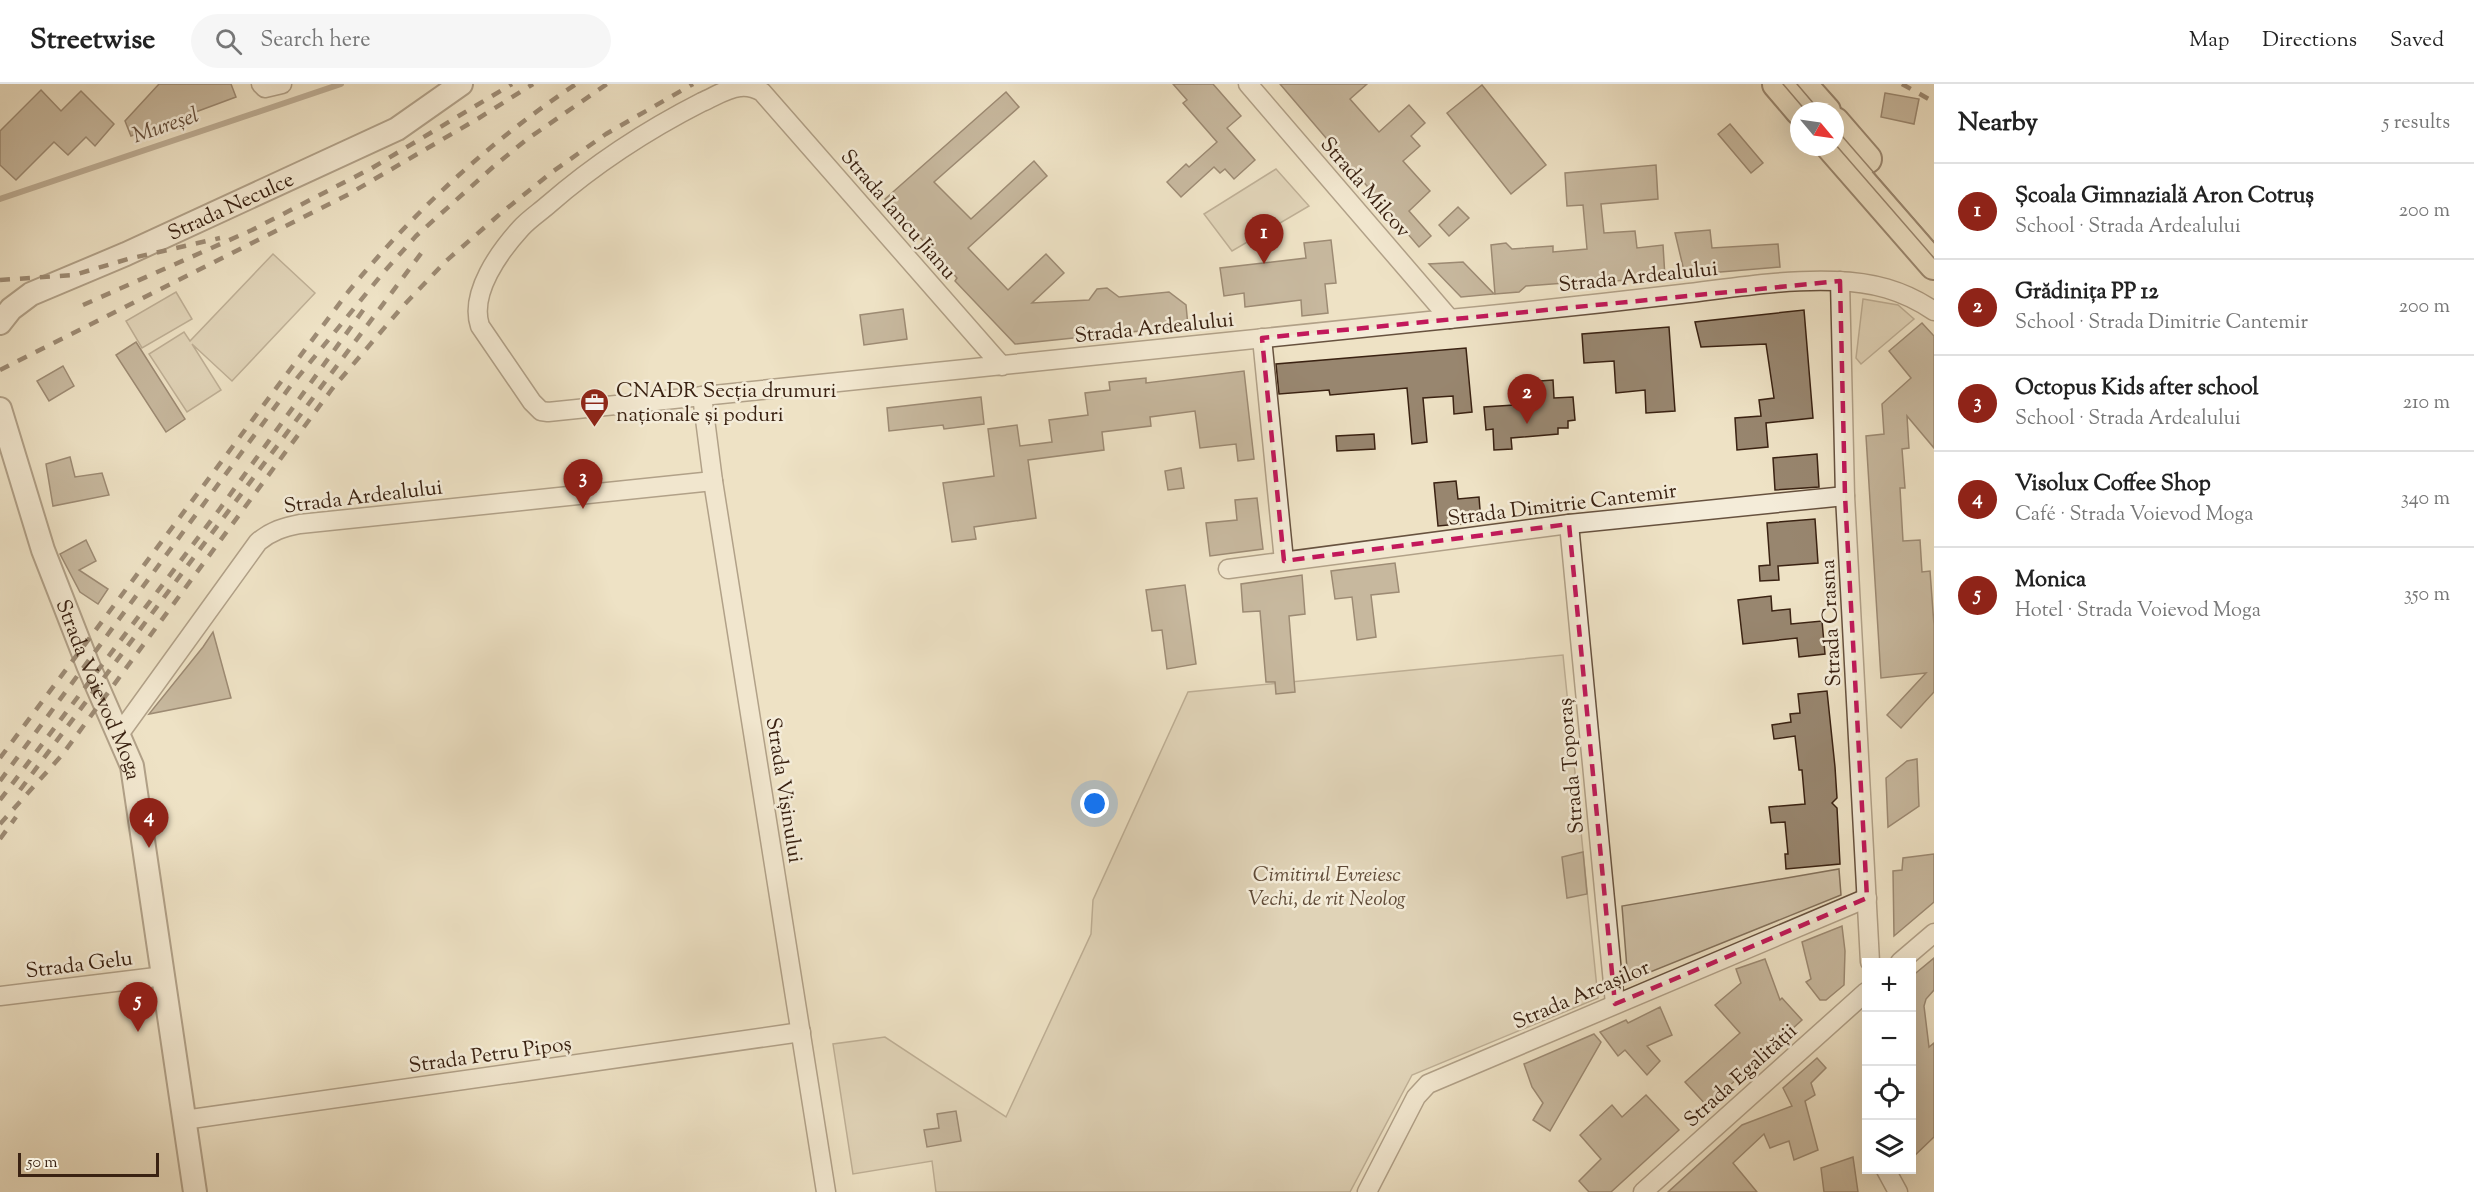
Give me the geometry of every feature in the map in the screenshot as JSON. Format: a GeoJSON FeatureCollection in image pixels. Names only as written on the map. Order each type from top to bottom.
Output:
{"type":"FeatureCollection","features":[{"type":"Feature","properties":{"kind":"main road"},"geometry":{"type":"LineString","coordinates":[[1777,84],[1792,102]]}},
{"type":"Feature","properties":{"kind":"main road"},"geometry":{"type":"LineString","coordinates":[[1802,84],[1818,102]]}},
{"type":"Feature","properties":{"kind":"main road"},"geometry":{"type":"LineString","coordinates":[[1844,132],[1934,236]]}},
{"type":"Feature","properties":{"kind":"main road"},"geometry":{"type":"LineString","coordinates":[[1839,156],[1934,265]]}},
{"type":"Feature","properties":{"kind":"street","name":"Strada Neculce"},"geometry":{"type":"LineString","coordinates":[[0,323],[11,309],[31,294],[126,254],[397,129],[461,84]]}},
{"type":"Feature","properties":{"kind":"street","name":"Strada Milcov"},"geometry":{"type":"LineString","coordinates":[[1248,84],[1450,319]]}},
{"type":"Feature","properties":{"kind":"street","name":"Strada Ardealului"},"geometry":{"type":"LineString","coordinates":[[762,92],[755,88],[738,87],[691,108],[639,138],[589,171],[557,197],[522,227],[499,256],[483,286],[477,317],[480,326],[532,402],[542,411],[1002,366],[1742,287],[1840,281],[1877,284],[1916,298],[1934,311]]}},
{"type":"Feature","properties":{"kind":"street","name":"Strada Iancu Jianu"},"geometry":{"type":"LineString","coordinates":[[762,92],[1002,366]]}},
{"type":"Feature","properties":{"kind":"street","name":"Strada Crasna"},"geometry":{"type":"LineString","coordinates":[[1840,281],[1845,496],[1870,958]]}},
{"type":"Feature","properties":{"kind":"street"},"geometry":{"type":"LineString","coordinates":[[1262,338],[1284,561]]}},
{"type":"Feature","properties":{"kind":"street","name":"Strada Vișinului"},"geometry":{"type":"LineString","coordinates":[[702,396],[713,481],[826,1192]]}},
{"type":"Feature","properties":{"kind":"street","name":"Strada Voievod Moga"},"geometry":{"type":"LineString","coordinates":[[0,409],[43,550],[87,665],[120,733],[132,766],[195,1192]]}},
{"type":"Feature","properties":{"kind":"street","name":"Strada Ardealului"},"geometry":{"type":"LineString","coordinates":[[120,733],[258,542],[281,528],[300,524],[713,481]]}},
{"type":"Feature","properties":{"kind":"street","name":"Strada Dimitrie Cantemir"},"geometry":{"type":"LineString","coordinates":[[1228,569],[1569,524],[1845,496]]}},
{"type":"Feature","properties":{"kind":"street","name":"Strada Toporaș"},"geometry":{"type":"LineString","coordinates":[[1569,524],[1615,1004]]}},
{"type":"Feature","properties":{"kind":"street","name":"Strada Arcașilor"},"geometry":{"type":"LineString","coordinates":[[1367,1192],[1416,1097],[1428,1084],[1867,898]]}},
{"type":"Feature","properties":{"kind":"street"},"geometry":{"type":"LineString","coordinates":[[1906,958],[1934,933]]}},
{"type":"Feature","properties":{"kind":"street","name":"Strada Gelu"},"geometry":{"type":"LineString","coordinates":[[0,996],[164,976]]}},
{"type":"Feature","properties":{"kind":"street","name":"Strada Egalității"},"geometry":{"type":"LineString","coordinates":[[1643,1192],[1862,996]]}},
{"type":"Feature","properties":{"kind":"street","name":"Strada Petru Pipoș"},"geometry":{"type":"LineString","coordinates":[[184,1120],[801,1032]]}},
{"type":"Feature","properties":{"kind":"street"},"geometry":{"type":"LineString","coordinates":[[1888,1174],[1898,1192]]}},
{"type":"Feature","properties":{"kind":"highlighted area"},"geometry":{"type":"Polygon","coordinates":[[[1840,281],[1845,496],[1867,898],[1615,1004],[1569,524],[1284,561],[1262,338],[1840,281]]]}},
{"type":"Feature","properties":{"kind":"green space"},"geometry":{"type":"Polygon","coordinates":[[[1276,169],[1309,206],[1232,251],[1204,214],[1276,169]]]}},
{"type":"Feature","properties":{"kind":"green space"},"geometry":{"type":"Polygon","coordinates":[[[273,254],[315,293],[232,381],[192,344],[221,390],[187,412],[149,354],[184,332],[190,341],[273,254]]]}},
{"type":"Feature","properties":{"kind":"green space"},"geometry":{"type":"Polygon","coordinates":[[[176,292],[192,319],[142,348],[126,321],[176,292]]]}},
{"type":"Feature","properties":{"kind":"green space"},"geometry":{"type":"Polygon","coordinates":[[[1863,299],[1898,305],[1914,319],[1861,364],[1856,358],[1863,299]]]}},
{"type":"Feature","properties":{"kind":"green space","name":"Cimitirul Evreiesc Vechi, de rit Neolog"},"geometry":{"type":"Polygon","coordinates":[[[1563,655],[1598,998],[1412,1075],[1350,1192],[936,1192],[932,1161],[853,1174],[833,1044],[885,1037],[1006,1117],[1091,934],[1093,900],[1188,692],[1563,655]]]}},
{"type":"Feature","properties":{"kind":"green space"},"geometry":{"type":"Polygon","coordinates":[[[1839,869],[1841,895],[1628,981],[1622,906],[1839,869]]]}},
{"type":"Feature","properties":{"kind":"building"},"geometry":{"type":"Polygon","coordinates":[[[159,84],[231,84],[236,97],[131,136],[125,121],[159,84]]]}},
{"type":"Feature","properties":{"kind":"building"},"geometry":{"type":"Polygon","coordinates":[[[1173,84],[1213,84],[1241,116],[1227,128],[1255,160],[1234,179],[1225,169],[1220,173],[1214,167],[1181,197],[1167,182],[1186,164],[1189,167],[1217,142],[1183,103],[1187,100],[1173,84]]]}},
{"type":"Feature","properties":{"kind":"building"},"geometry":{"type":"Polygon","coordinates":[[[1280,84],[1367,84],[1350,99],[1379,132],[1409,105],[1425,123],[1411,136],[1420,146],[1403,161],[1430,191],[1409,211],[1431,236],[1419,247],[1280,84]]]}},
{"type":"Feature","properties":{"kind":"building"},"geometry":{"type":"Polygon","coordinates":[[[1482,85],[1546,165],[1511,194],[1447,113],[1482,85]]]}},
{"type":"Feature","properties":{"kind":"building"},"geometry":{"type":"Polygon","coordinates":[[[41,90],[61,111],[81,91],[114,124],[95,146],[86,137],[68,155],[54,142],[16,180],[0,165],[0,131],[41,90]]]}},
{"type":"Feature","properties":{"kind":"building"},"geometry":{"type":"Polygon","coordinates":[[[1006,92],[1019,107],[934,182],[971,219],[1034,161],[1047,176],[968,248],[1008,290],[1046,254],[1064,273],[1032,303],[1089,300],[1097,289],[1107,288],[1119,297],[1169,292],[1186,305],[1188,326],[1015,344],[955,281],[957,278],[885,199],[1006,92]]]}},
{"type":"Feature","properties":{"kind":"building"},"geometry":{"type":"Polygon","coordinates":[[[1885,93],[1919,99],[1914,124],[1881,117],[1885,93]]]}},
{"type":"Feature","properties":{"kind":"building"},"geometry":{"type":"Polygon","coordinates":[[[1730,124],[1763,163],[1751,173],[1718,134],[1730,124]]]}},
{"type":"Feature","properties":{"kind":"building"},"geometry":{"type":"Polygon","coordinates":[[[1656,165],[1658,199],[1601,204],[1604,233],[1635,231],[1637,248],[1663,245],[1665,277],[1526,286],[1519,292],[1495,294],[1491,245],[1506,243],[1512,249],[1553,246],[1553,252],[1587,249],[1583,205],[1567,206],[1565,173],[1656,165]]]}},
{"type":"Feature","properties":{"kind":"building"},"geometry":{"type":"Polygon","coordinates":[[[1458,207],[1469,218],[1449,236],[1439,225],[1458,207]]]}},
{"type":"Feature","properties":{"kind":"building"},"geometry":{"type":"Polygon","coordinates":[[[1710,230],[1712,248],[1778,244],[1780,267],[1685,275],[1675,233],[1710,230]]]}},
{"type":"Feature","properties":{"kind":"building"},"geometry":{"type":"Polygon","coordinates":[[[1331,240],[1336,283],[1325,284],[1328,313],[1302,316],[1301,300],[1245,307],[1244,293],[1224,296],[1220,268],[1306,258],[1304,243],[1331,240]]]}},
{"type":"Feature","properties":{"kind":"building"},"geometry":{"type":"Polygon","coordinates":[[[1463,262],[1494,294],[1461,297],[1429,264],[1463,262]]]}},
{"type":"Feature","properties":{"kind":"building"},"geometry":{"type":"Polygon","coordinates":[[[903,309],[907,339],[864,345],[860,315],[903,309]]]}},
{"type":"Feature","properties":{"kind":"building"},"geometry":{"type":"Polygon","coordinates":[[[1804,310],[1813,418],[1766,423],[1768,447],[1737,450],[1735,418],[1761,416],[1759,400],[1774,398],[1766,344],[1701,347],[1695,322],[1804,310]]]}},
{"type":"Feature","properties":{"kind":"building"},"geometry":{"type":"Polygon","coordinates":[[[1922,323],[1934,336],[1934,448],[1907,416],[1909,448],[1902,449],[1905,488],[1900,488],[1903,541],[1920,540],[1922,572],[1930,571],[1934,625],[1934,692],[1901,728],[1887,715],[1926,673],[1881,678],[1866,436],[1884,434],[1882,404],[1911,378],[1889,351],[1922,323]]]}},
{"type":"Feature","properties":{"kind":"building"},"geometry":{"type":"Polygon","coordinates":[[[1669,327],[1675,411],[1646,413],[1645,390],[1616,393],[1614,361],[1584,363],[1582,334],[1669,327]]]}},
{"type":"Feature","properties":{"kind":"building"},"geometry":{"type":"Polygon","coordinates":[[[136,342],[185,419],[166,432],[116,355],[136,342]]]}},
{"type":"Feature","properties":{"kind":"building"},"geometry":{"type":"Polygon","coordinates":[[[1466,348],[1472,412],[1454,414],[1453,396],[1423,398],[1427,442],[1412,444],[1407,388],[1330,395],[1329,390],[1279,394],[1276,364],[1466,348]]]}},
{"type":"Feature","properties":{"kind":"building"},"geometry":{"type":"Polygon","coordinates":[[[63,366],[74,386],[49,401],[37,381],[63,366]]]}},
{"type":"Feature","properties":{"kind":"building"},"geometry":{"type":"Polygon","coordinates":[[[1244,371],[1254,459],[1238,461],[1236,444],[1200,448],[1195,411],[1150,417],[1151,426],[1102,432],[1104,450],[1028,460],[1036,518],[974,527],[976,539],[952,542],[943,483],[994,476],[988,429],[1017,425],[1020,446],[1052,442],[1049,420],[1088,415],[1085,393],[1110,390],[1109,382],[1146,378],[1146,383],[1244,371]]]}},
{"type":"Feature","properties":{"kind":"building"},"geometry":{"type":"Polygon","coordinates":[[[1553,380],[1554,398],[1573,397],[1575,420],[1568,421],[1568,428],[1558,428],[1558,434],[1511,438],[1512,449],[1494,450],[1493,429],[1486,430],[1484,407],[1528,404],[1526,382],[1553,380]]]}},
{"type":"Feature","properties":{"kind":"building"},"geometry":{"type":"Polygon","coordinates":[[[981,397],[984,424],[944,429],[943,425],[889,431],[887,408],[981,397]]]}},
{"type":"Feature","properties":{"kind":"building"},"geometry":{"type":"Polygon","coordinates":[[[1374,434],[1375,449],[1337,451],[1336,436],[1374,434]]]}},
{"type":"Feature","properties":{"kind":"building"},"geometry":{"type":"Polygon","coordinates":[[[1817,454],[1819,487],[1775,490],[1773,458],[1817,454]]]}},
{"type":"Feature","properties":{"kind":"building"},"geometry":{"type":"Polygon","coordinates":[[[70,457],[75,477],[102,473],[109,495],[53,506],[46,464],[70,457]]]}},
{"type":"Feature","properties":{"kind":"building"},"geometry":{"type":"Polygon","coordinates":[[[1181,468],[1184,488],[1168,490],[1165,471],[1181,468]]]}},
{"type":"Feature","properties":{"kind":"building"},"geometry":{"type":"Polygon","coordinates":[[[1456,481],[1458,499],[1479,497],[1481,522],[1438,526],[1434,483],[1456,481]]]}},
{"type":"Feature","properties":{"kind":"building"},"geometry":{"type":"Polygon","coordinates":[[[1257,498],[1263,549],[1210,556],[1206,523],[1237,520],[1235,500],[1257,498]]]}},
{"type":"Feature","properties":{"kind":"building"},"geometry":{"type":"Polygon","coordinates":[[[1815,519],[1818,563],[1778,566],[1779,580],[1760,581],[1759,566],[1770,565],[1767,523],[1815,519]]]}},
{"type":"Feature","properties":{"kind":"building"},"geometry":{"type":"Polygon","coordinates":[[[86,540],[96,561],[79,570],[108,589],[98,604],[80,592],[60,554],[86,540]]]}},
{"type":"Feature","properties":{"kind":"building"},"geometry":{"type":"Polygon","coordinates":[[[1395,563],[1399,592],[1371,595],[1376,637],[1357,640],[1352,597],[1335,599],[1331,571],[1395,563]]]}},
{"type":"Feature","properties":{"kind":"building"},"geometry":{"type":"Polygon","coordinates":[[[1302,575],[1305,614],[1289,616],[1295,692],[1276,694],[1275,682],[1266,682],[1260,611],[1243,612],[1241,584],[1302,575]]]}},
{"type":"Feature","properties":{"kind":"building"},"geometry":{"type":"Polygon","coordinates":[[[1185,585],[1196,664],[1167,669],[1162,630],[1152,631],[1146,590],[1185,585]]]}},
{"type":"Feature","properties":{"kind":"building"},"geometry":{"type":"Polygon","coordinates":[[[1771,596],[1772,611],[1790,609],[1791,624],[1822,621],[1825,654],[1799,657],[1797,638],[1743,644],[1738,600],[1771,596]]]}},
{"type":"Feature","properties":{"kind":"building"},"geometry":{"type":"Polygon","coordinates":[[[213,632],[231,698],[149,714],[203,647],[213,632]]]}},
{"type":"Feature","properties":{"kind":"building"},"geometry":{"type":"Polygon","coordinates":[[[1827,691],[1837,798],[1832,803],[1837,808],[1840,864],[1786,869],[1785,854],[1788,854],[1785,822],[1771,823],[1769,807],[1805,804],[1802,770],[1799,770],[1795,736],[1774,739],[1772,725],[1791,722],[1790,714],[1800,713],[1798,694],[1827,691]]]}},
{"type":"Feature","properties":{"kind":"building"},"geometry":{"type":"Polygon","coordinates":[[[1917,759],[1919,806],[1888,827],[1886,778],[1907,761],[1917,759]]]}},
{"type":"Feature","properties":{"kind":"building"},"geometry":{"type":"Polygon","coordinates":[[[1583,852],[1587,894],[1567,898],[1562,857],[1583,852]]]}},
{"type":"Feature","properties":{"kind":"building"},"geometry":{"type":"Polygon","coordinates":[[[1934,854],[1934,902],[1894,936],[1893,871],[1902,870],[1903,858],[1934,854]]]}},
{"type":"Feature","properties":{"kind":"building"},"geometry":{"type":"Polygon","coordinates":[[[1842,926],[1845,951],[1844,985],[1826,1000],[1820,1000],[1806,982],[1811,979],[1802,942],[1842,926]]]}},
{"type":"Feature","properties":{"kind":"building"},"geometry":{"type":"Polygon","coordinates":[[[1934,958],[1934,990],[1926,999],[1924,1006],[1929,1047],[1934,1043],[1934,1137],[1916,1154],[1916,1012],[1916,973],[1934,958]]]}},
{"type":"Feature","properties":{"kind":"building"},"geometry":{"type":"Polygon","coordinates":[[[1765,959],[1780,1000],[1782,998],[1802,1020],[1707,1106],[1685,1082],[1740,1033],[1715,1005],[1741,983],[1736,969],[1765,959]]]}},
{"type":"Feature","properties":{"kind":"building"},"geometry":{"type":"Polygon","coordinates":[[[1660,1007],[1672,1035],[1647,1046],[1660,1061],[1647,1075],[1625,1050],[1618,1056],[1600,1032],[1626,1020],[1628,1023],[1660,1007]]]}},
{"type":"Feature","properties":{"kind":"building"},"geometry":{"type":"Polygon","coordinates":[[[1594,1034],[1601,1042],[1550,1131],[1533,1120],[1543,1103],[1532,1087],[1524,1064],[1594,1034]]]}},
{"type":"Feature","properties":{"kind":"building"},"geometry":{"type":"Polygon","coordinates":[[[1817,1058],[1826,1068],[1811,1083],[1815,1095],[1805,1101],[1818,1150],[1794,1160],[1789,1141],[1770,1148],[1764,1134],[1733,1163],[1757,1192],[1668,1192],[1742,1125],[1792,1106],[1783,1088],[1817,1058]]]}},
{"type":"Feature","properties":{"kind":"building"},"geometry":{"type":"Polygon","coordinates":[[[1646,1095],[1679,1130],[1611,1192],[1589,1192],[1579,1181],[1601,1159],[1580,1135],[1612,1105],[1622,1117],[1646,1095]]]}},
{"type":"Feature","properties":{"kind":"building"},"geometry":{"type":"Polygon","coordinates":[[[956,1111],[961,1141],[927,1147],[924,1130],[939,1128],[937,1114],[956,1111]]]}},
{"type":"Feature","properties":{"kind":"building"},"geometry":{"type":"Polygon","coordinates":[[[1853,1157],[1858,1192],[1824,1192],[1821,1168],[1853,1157]]]}},
{"type":"Feature","properties":{"kind":"waterway","name":"Mureșel"},"geometry":{"type":"LineString","coordinates":[[0,199],[341,84]]}},
{"type":"Feature","properties":{"kind":"tram line"},"geometry":{"type":"LineString","coordinates":[[1783,84],[1798,102]]}},
{"type":"Feature","properties":{"kind":"tram line"},"geometry":{"type":"LineString","coordinates":[[1797,84],[1812,102]]}},
{"type":"Feature","properties":{"kind":"tram line"},"geometry":{"type":"LineString","coordinates":[[1844,138],[1934,242]]}},
{"type":"Feature","properties":{"kind":"tram line"},"geometry":{"type":"LineString","coordinates":[[1844,154],[1934,258]]}},
{"type":"Feature","properties":{"kind":"railway"},"geometry":{"type":"LineString","coordinates":[[83,305],[252,230],[372,168],[512,84]]}},
{"type":"Feature","properties":{"kind":"railway"},"geometry":{"type":"LineString","coordinates":[[0,370],[349,194],[533,84]]}},
{"type":"Feature","properties":{"kind":"railway"},"geometry":{"type":"LineString","coordinates":[[0,758],[348,292],[373,262],[454,179],[513,130],[576,84]]}},
{"type":"Feature","properties":{"kind":"railway"},"geometry":{"type":"LineString","coordinates":[[0,781],[289,388],[383,273],[416,236],[493,167],[526,140],[607,84]]}},
{"type":"Feature","properties":{"kind":"railway"},"geometry":{"type":"LineString","coordinates":[[0,824],[62,755],[332,389],[403,306],[446,261],[552,172],[606,134],[693,84]]}},
{"type":"Feature","properties":{"kind":"railway"},"geometry":{"type":"LineString","coordinates":[[1902,84],[1934,102]]}},
{"type":"Feature","properties":{"kind":"railway"},"geometry":{"type":"LineString","coordinates":[[0,280],[74,275],[128,259],[220,238]]}},
{"type":"Feature","properties":{"kind":"railway"},"geometry":{"type":"LineString","coordinates":[[20,790],[425,248]]}},
{"type":"Feature","properties":{"kind":"railway"},"geometry":{"type":"LineString","coordinates":[[0,800],[219,510],[369,302]]}},
{"type":"Feature","properties":{"kind":"railway"},"geometry":{"type":"LineString","coordinates":[[0,839],[16,817]]}},
{"type":"Feature","properties":{"kind":"place","name":"Școala Gimnazială Aron Cotruș"},"geometry":{"type":"Point","coordinates":[1264,264]}},
{"type":"Feature","properties":{"kind":"place","name":"Grădinița PP 12"},"geometry":{"type":"Point","coordinates":[1527,424]}},
{"type":"Feature","properties":{"kind":"place","name":"CNADR Secția drumuri naționale și poduri"},"geometry":{"type":"Point","coordinates":[595,428]}},
{"type":"Feature","properties":{"kind":"place","name":"Octopus Kids after school"},"geometry":{"type":"Point","coordinates":[583,509]}},
{"type":"Feature","properties":{"kind":"place","name":"Visolux Coffee Shop"},"geometry":{"type":"Point","coordinates":[149,848]}},
{"type":"Feature","properties":{"kind":"place","name":"Monica"},"geometry":{"type":"Point","coordinates":[138,1032]}}]}
